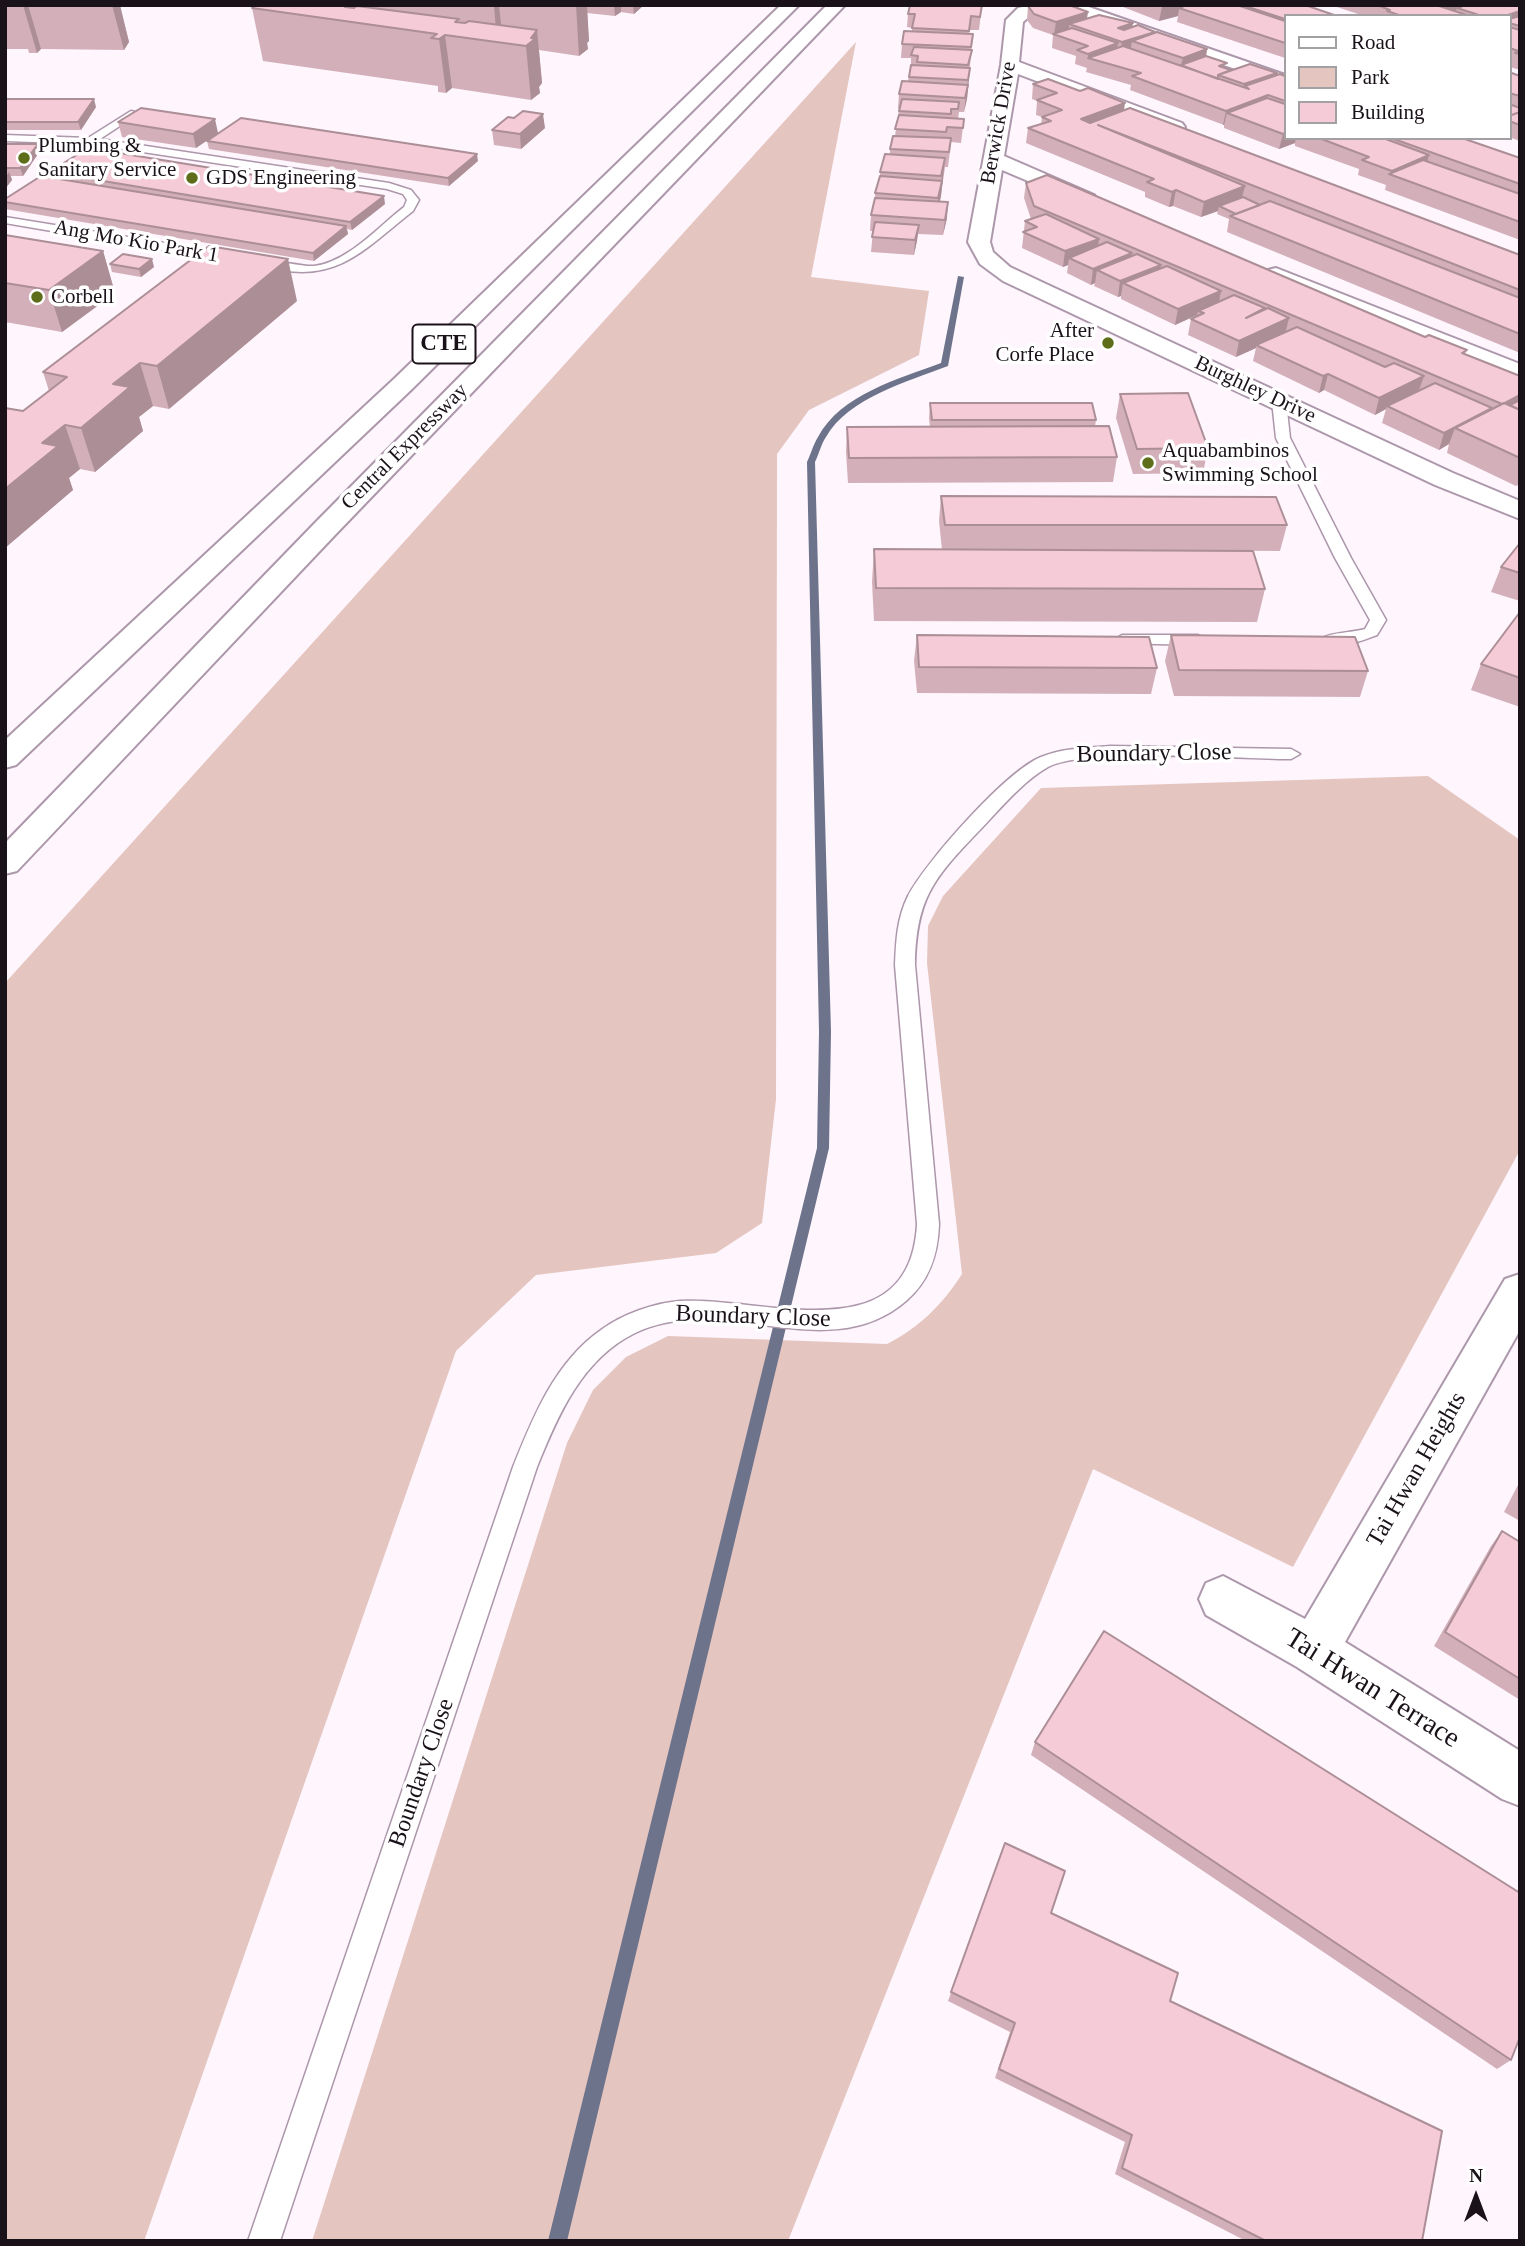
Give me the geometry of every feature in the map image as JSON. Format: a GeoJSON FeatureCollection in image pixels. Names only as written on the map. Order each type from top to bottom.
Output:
{"type":"FeatureCollection","features":[{"type":"Feature","properties":{"kind":"main road","name":"Central Expressway"},"geometry":{"type":"LineString","coordinates":[[5,758],[403,384],[791,5]]}},
{"type":"Feature","properties":{"kind":"main road","name":"Central Expressway"},"geometry":{"type":"LineString","coordinates":[[5,863],[324,530],[837,5]]}},
{"type":"Feature","properties":{"kind":"main road","name":"Berwick Drive"},"geometry":{"type":"LineString","coordinates":[[991,265],[981,255],[979,242],[1017,16],[1054,5]]}},
{"type":"Feature","properties":{"kind":"main road"},"geometry":{"type":"LineString","coordinates":[[1066,5],[1284,81]]}},
{"type":"Feature","properties":{"kind":"main road"},"geometry":{"type":"LineString","coordinates":[[1010,65],[1198,135]]}},
{"type":"Feature","properties":{"kind":"main road"},"geometry":{"type":"LineString","coordinates":[[993,159],[1111,209]]}},
{"type":"Feature","properties":{"kind":"main road","name":"Burghley Drive"},"geometry":{"type":"LineString","coordinates":[[991,265],[1520,511]]}},
{"type":"Feature","properties":{"kind":"main road"},"geometry":{"type":"LineString","coordinates":[[1252,265],[1520,373]]}},
{"type":"Feature","properties":{"kind":"main road","name":"Tai Hwan Heights"},"geometry":{"type":"LineString","coordinates":[[1314,1650],[1520,1291]]}},
{"type":"Feature","properties":{"kind":"main road","name":"Tai Hwan Terrace"},"geometry":{"type":"LineString","coordinates":[[1223,1599],[1314,1650],[1520,1781]]}},
{"type":"Feature","properties":{"kind":"lane"},"geometry":{"type":"LineString","coordinates":[[90,141],[131,114]]}},
{"type":"Feature","properties":{"kind":"lane","name":"Ang Mo Kio Park 1"},"geometry":{"type":"LineString","coordinates":[[5,138],[90,141],[389,186],[407,192],[413,200],[409,209],[336,264],[317,269],[298,269],[250,261]]}},
{"type":"Feature","properties":{"kind":"lane","name":"Ang Mo Kio Park 1"},"geometry":{"type":"LineString","coordinates":[[5,220],[236,259]]}},
{"type":"Feature","properties":{"kind":"lane"},"geometry":{"type":"LineString","coordinates":[[1279,401],[1283,438],[1343,558],[1378,620],[1371,632],[1351,639],[1309,639]]}},
{"type":"Feature","properties":{"kind":"lane"},"geometry":{"type":"LineString","coordinates":[[1113,640],[1211,640]]}},
{"type":"Feature","properties":{"kind":"lane","name":"Boundary Close"},"geometry":{"type":"LineString","coordinates":[[264,2241],[521,1480],[554,1401],[582,1360],[612,1335],[634,1324],[678,1311],[824,1321],[852,1319],[887,1306],[917,1273],[926,1250],[928,1209],[905,949],[906,931],[916,898],[950,848],[1031,769],[1065,755],[1110,751],[1291,754]]}},
{"type":"Feature","properties":{"kind":"green space"},"geometry":{"type":"Polygon","coordinates":[[[856,42],[811,277],[929,291],[919,355],[809,410],[777,454],[776,1099],[762,1223],[716,1253],[536,1275],[456,1351],[144,2241],[5,2241],[5,983],[856,42]]]}},
{"type":"Feature","properties":{"kind":"green space"},"geometry":{"type":"Polygon","coordinates":[[[1428,776],[1520,840],[1520,1150],[1293,1567],[1093,1469],[788,2241],[312,2241],[567,1443],[593,1390],[626,1357],[668,1336],[887,1344],[929,1314],[962,1274],[927,963],[928,926],[943,896],[1041,788],[1428,776]]]}},
{"type":"Feature","properties":{"kind":"building"},"geometry":{"type":"Polygon","coordinates":[[[257,5],[347,5],[345,7],[357,6],[459,19],[455,22],[469,21],[537,30],[531,38],[535,39],[526,46],[445,35],[439,39],[431,38],[437,34],[252,8],[257,5]]]}},
{"type":"Feature","properties":{"kind":"building"},"geometry":{"type":"Polygon","coordinates":[[[910,5],[982,5],[980,17],[971,16],[969,31],[912,28],[915,14],[908,14],[910,5]]]}},
{"type":"Feature","properties":{"kind":"building"},"geometry":{"type":"Polygon","coordinates":[[[1069,5],[1088,12],[1056,22],[1034,14],[1028,6],[1069,5]]]}},
{"type":"Feature","properties":{"kind":"building"},"geometry":{"type":"Polygon","coordinates":[[[1187,5],[1237,5],[1284,21],[1284,43],[1179,8],[1187,5]]]}},
{"type":"Feature","properties":{"kind":"building"},"geometry":{"type":"Polygon","coordinates":[[[1242,5],[1305,5],[1331,14],[1284,14],[1284,19],[1242,5]]]}},
{"type":"Feature","properties":{"kind":"building"},"geometry":{"type":"Polygon","coordinates":[[[1377,5],[1436,5],[1464,14],[1396,14],[1387,11],[1390,10],[1377,5]]]}},
{"type":"Feature","properties":{"kind":"building"},"geometry":{"type":"Polygon","coordinates":[[[1466,5],[1517,5],[1520,6],[1520,11],[1511,14],[1476,14],[1457,8],[1466,5]]]}},
{"type":"Feature","properties":{"kind":"building"},"geometry":{"type":"Polygon","coordinates":[[[1099,15],[1133,23],[1118,28],[1124,30],[1138,25],[1155,32],[1122,42],[1069,24],[1099,15]]]}},
{"type":"Feature","properties":{"kind":"building"},"geometry":{"type":"Polygon","coordinates":[[[1520,16],[1520,26],[1511,24],[1511,18],[1520,16]]]}},
{"type":"Feature","properties":{"kind":"building"},"geometry":{"type":"Polygon","coordinates":[[[1072,28],[1118,43],[1088,54],[1077,50],[1088,46],[1053,34],[1072,28]]]}},
{"type":"Feature","properties":{"kind":"building"},"geometry":{"type":"Polygon","coordinates":[[[1511,28],[1520,30],[1520,54],[1515,53],[1519,51],[1511,49],[1511,28]]]}},
{"type":"Feature","properties":{"kind":"building"},"geometry":{"type":"Polygon","coordinates":[[[904,31],[973,34],[971,47],[902,44],[904,31]]]}},
{"type":"Feature","properties":{"kind":"building"},"geometry":{"type":"Polygon","coordinates":[[[1157,32],[1207,49],[1183,58],[1132,41],[1157,32]]]}},
{"type":"Feature","properties":{"kind":"building"},"geometry":{"type":"Polygon","coordinates":[[[1123,46],[1249,89],[1245,86],[1280,74],[1284,76],[1284,101],[1268,95],[1226,111],[1132,76],[1141,73],[1088,58],[1123,46]]]}},
{"type":"Feature","properties":{"kind":"building"},"geometry":{"type":"Polygon","coordinates":[[[914,47],[972,50],[968,65],[917,62],[918,56],[911,55],[914,47]]]}},
{"type":"Feature","properties":{"kind":"building"},"geometry":{"type":"Polygon","coordinates":[[[1206,56],[1227,63],[1219,66],[1231,70],[1218,75],[1218,79],[1181,65],[1206,56]]]}},
{"type":"Feature","properties":{"kind":"building"},"geometry":{"type":"Polygon","coordinates":[[[1250,64],[1277,73],[1244,84],[1218,75],[1250,64]]]}},
{"type":"Feature","properties":{"kind":"building"},"geometry":{"type":"Polygon","coordinates":[[[911,65],[970,68],[968,80],[909,77],[911,65]]]}},
{"type":"Feature","properties":{"kind":"building"},"geometry":{"type":"Polygon","coordinates":[[[1511,73],[1520,76],[1520,96],[1511,94],[1511,73]]]}},
{"type":"Feature","properties":{"kind":"building"},"geometry":{"type":"Polygon","coordinates":[[[1048,79],[1080,91],[1088,88],[1125,103],[1081,119],[1090,123],[1130,108],[1520,255],[1520,290],[1098,125],[1245,186],[1204,202],[1147,182],[1154,179],[1028,128],[1051,121],[1042,117],[1062,110],[1037,100],[1057,93],[1033,84],[1048,79]]]}},
{"type":"Feature","properties":{"kind":"building"},"geometry":{"type":"Polygon","coordinates":[[[902,81],[968,85],[965,98],[899,94],[902,81]]]}},
{"type":"Feature","properties":{"kind":"building"},"geometry":{"type":"Polygon","coordinates":[[[1267,98],[1284,104],[1284,134],[1283,134],[1227,113],[1267,98]]]}},
{"type":"Feature","properties":{"kind":"building"},"geometry":{"type":"Polygon","coordinates":[[[5,99],[94,99],[78,122],[5,122],[5,99]]]}},
{"type":"Feature","properties":{"kind":"building"},"geometry":{"type":"Polygon","coordinates":[[[902,99],[959,102],[958,109],[951,109],[951,114],[899,111],[902,99]]]}},
{"type":"Feature","properties":{"kind":"building"},"geometry":{"type":"Polygon","coordinates":[[[1511,105],[1520,108],[1520,112],[1511,115],[1511,105]]]}},
{"type":"Feature","properties":{"kind":"building"},"geometry":{"type":"Polygon","coordinates":[[[141,108],[215,119],[193,134],[118,122],[141,108]]]}},
{"type":"Feature","properties":{"kind":"building"},"geometry":{"type":"Polygon","coordinates":[[[523,111],[543,114],[520,134],[492,130],[508,117],[514,118],[523,111]]]}},
{"type":"Feature","properties":{"kind":"building"},"geometry":{"type":"Polygon","coordinates":[[[1520,112],[1520,125],[1511,122],[1511,115],[1520,112]]]}},
{"type":"Feature","properties":{"kind":"building"},"geometry":{"type":"Polygon","coordinates":[[[899,115],[964,119],[963,128],[947,127],[946,132],[895,129],[899,115]]]}},
{"type":"Feature","properties":{"kind":"building"},"geometry":{"type":"Polygon","coordinates":[[[241,118],[477,154],[448,178],[207,141],[241,118]]]}},
{"type":"Feature","properties":{"kind":"building"},"geometry":{"type":"Polygon","coordinates":[[[893,136],[951,138],[949,152],[890,149],[893,136]]]}},
{"type":"Feature","properties":{"kind":"building"},"geometry":{"type":"Polygon","coordinates":[[[1324,140],[1388,140],[1429,155],[1392,171],[1362,160],[1369,157],[1324,140]]]}},
{"type":"Feature","properties":{"kind":"building"},"geometry":{"type":"Polygon","coordinates":[[[1397,140],[1468,140],[1520,158],[1520,184],[1397,140]]]}},
{"type":"Feature","properties":{"kind":"building"},"geometry":{"type":"Polygon","coordinates":[[[5,144],[38,144],[20,168],[5,168],[5,144]]]}},
{"type":"Feature","properties":{"kind":"building"},"geometry":{"type":"Polygon","coordinates":[[[88,148],[384,196],[350,222],[49,172],[88,148]]]}},
{"type":"Feature","properties":{"kind":"building"},"geometry":{"type":"Polygon","coordinates":[[[885,154],[945,158],[941,176],[880,172],[885,154]]]}},
{"type":"Feature","properties":{"kind":"building"},"geometry":{"type":"Polygon","coordinates":[[[1423,160],[1520,194],[1520,222],[1389,174],[1423,160]]]}},
{"type":"Feature","properties":{"kind":"building"},"geometry":{"type":"Polygon","coordinates":[[[1047,175],[1425,337],[1429,335],[1467,350],[1462,353],[1520,376],[1520,395],[1502,404],[1034,206],[1026,183],[1047,175]]]}},
{"type":"Feature","properties":{"kind":"building"},"geometry":{"type":"Polygon","coordinates":[[[41,176],[346,226],[313,253],[5,202],[5,199],[41,176]]]}},
{"type":"Feature","properties":{"kind":"building"},"geometry":{"type":"Polygon","coordinates":[[[880,176],[942,181],[938,198],[875,193],[880,176]]]}},
{"type":"Feature","properties":{"kind":"building"},"geometry":{"type":"Polygon","coordinates":[[[1243,197],[1260,205],[1236,214],[1219,206],[1243,197]]]}},
{"type":"Feature","properties":{"kind":"building"},"geometry":{"type":"Polygon","coordinates":[[[875,198],[948,202],[945,220],[871,215],[875,198]]]}},
{"type":"Feature","properties":{"kind":"building"},"geometry":{"type":"Polygon","coordinates":[[[1270,201],[1520,298],[1520,334],[1230,216],[1270,201]]]}},
{"type":"Feature","properties":{"kind":"building"},"geometry":{"type":"Polygon","coordinates":[[[1046,214],[1099,239],[1065,251],[1023,232],[1037,227],[1025,221],[1046,214]]]}},
{"type":"Feature","properties":{"kind":"building"},"geometry":{"type":"Polygon","coordinates":[[[875,222],[919,225],[915,240],[872,237],[875,222]]]}},
{"type":"Feature","properties":{"kind":"building"},"geometry":{"type":"Polygon","coordinates":[[[5,235],[103,251],[49,290],[5,283],[5,235]]]}},
{"type":"Feature","properties":{"kind":"building"},"geometry":{"type":"Polygon","coordinates":[[[1107,242],[1132,253],[1093,269],[1069,258],[1107,242]]]}},
{"type":"Feature","properties":{"kind":"building"},"geometry":{"type":"Polygon","coordinates":[[[209,246],[288,259],[157,366],[140,363],[113,384],[130,387],[81,428],[65,425],[42,443],[58,446],[5,489],[5,408],[23,411],[67,377],[43,372],[209,246]]]}},
{"type":"Feature","properties":{"kind":"building"},"geometry":{"type":"Polygon","coordinates":[[[123,254],[152,259],[139,269],[110,264],[123,254]]]}},
{"type":"Feature","properties":{"kind":"building"},"geometry":{"type":"Polygon","coordinates":[[[1137,254],[1161,265],[1120,281],[1097,270],[1137,254]]]}},
{"type":"Feature","properties":{"kind":"building"},"geometry":{"type":"Polygon","coordinates":[[[1167,266],[1221,291],[1178,309],[1123,283],[1167,266]]]}},
{"type":"Feature","properties":{"kind":"building"},"geometry":{"type":"Polygon","coordinates":[[[1234,295],[1265,308],[1246,318],[1268,308],[1289,318],[1239,341],[1191,319],[1204,313],[1198,311],[1234,295]]]}},
{"type":"Feature","properties":{"kind":"building"},"geometry":{"type":"Polygon","coordinates":[[[1297,327],[1385,367],[1394,363],[1424,376],[1379,398],[1256,345],[1297,327]]]}},
{"type":"Feature","properties":{"kind":"building"},"geometry":{"type":"Polygon","coordinates":[[[1435,383],[1492,408],[1444,433],[1387,406],[1435,383]]]}},
{"type":"Feature","properties":{"kind":"building"},"geometry":{"type":"Polygon","coordinates":[[[1188,393],[1208,448],[1137,449],[1120,394],[1188,393]]]}},
{"type":"Feature","properties":{"kind":"building"},"geometry":{"type":"Polygon","coordinates":[[[1520,400],[1520,410],[1510,405],[1520,400]]]}},
{"type":"Feature","properties":{"kind":"building"},"geometry":{"type":"Polygon","coordinates":[[[930,403],[1092,403],[1096,420],[932,420],[930,403]]]}},
{"type":"Feature","properties":{"kind":"building"},"geometry":{"type":"Polygon","coordinates":[[[1504,403],[1520,410],[1520,458],[1455,428],[1504,403]]]}},
{"type":"Feature","properties":{"kind":"building"},"geometry":{"type":"Polygon","coordinates":[[[1109,426],[1117,457],[849,458],[847,427],[1109,426]]]}},
{"type":"Feature","properties":{"kind":"building"},"geometry":{"type":"Polygon","coordinates":[[[941,496],[1276,497],[1287,525],[945,525],[941,496]]]}},
{"type":"Feature","properties":{"kind":"building"},"geometry":{"type":"Polygon","coordinates":[[[1520,543],[1520,573],[1501,567],[1520,543]]]}},
{"type":"Feature","properties":{"kind":"building"},"geometry":{"type":"Polygon","coordinates":[[[874,549],[1253,551],[1265,589],[876,588],[874,549]]]}},
{"type":"Feature","properties":{"kind":"building"},"geometry":{"type":"Polygon","coordinates":[[[1520,612],[1520,678],[1481,664],[1520,612]]]}},
{"type":"Feature","properties":{"kind":"building"},"geometry":{"type":"Polygon","coordinates":[[[917,635],[1149,637],[1157,668],[919,667],[917,635]]]}},
{"type":"Feature","properties":{"kind":"building"},"geometry":{"type":"Polygon","coordinates":[[[1171,635],[1355,637],[1368,671],[1179,670],[1171,635]]]}},
{"type":"Feature","properties":{"kind":"building"},"geometry":{"type":"Polygon","coordinates":[[[1502,1531],[1520,1542],[1520,1679],[1445,1632],[1502,1531]]]}},
{"type":"Feature","properties":{"kind":"building"},"geometry":{"type":"Polygon","coordinates":[[[1104,1631],[1520,1893],[1520,2037],[1511,2060],[1035,1742],[1104,1631]]]}},
{"type":"Feature","properties":{"kind":"building"},"geometry":{"type":"Polygon","coordinates":[[[1005,1843],[1065,1871],[1051,1913],[1178,1973],[1170,2001],[1442,2131],[1422,2241],[1266,2241],[1122,2168],[1132,2135],[999,2069],[1015,2023],[951,1992],[1005,1843]]]}},
{"type":"Feature","properties":{"kind":"waterway"},"geometry":{"type":"LineString","coordinates":[[557,2241],[823,1148],[825,1032],[811,462],[822,436],[845,411],[877,392],[945,364],[960,277]]}},
{"type":"Feature","properties":{"kind":"place","name":"Plumbing & Sanitary Service"},"geometry":{"type":"Point","coordinates":[24,158]}},
{"type":"Feature","properties":{"kind":"place","name":"GDS Engineering"},"geometry":{"type":"Point","coordinates":[192,178]}},
{"type":"Feature","properties":{"kind":"place","name":"Corbell"},"geometry":{"type":"Point","coordinates":[37,297]}},
{"type":"Feature","properties":{"kind":"place","name":"After Corfe Place"},"geometry":{"type":"Point","coordinates":[1108,343]}},
{"type":"Feature","properties":{"kind":"place","name":"Aquabambinos Swimming School"},"geometry":{"type":"Point","coordinates":[1148,463]}}]}
